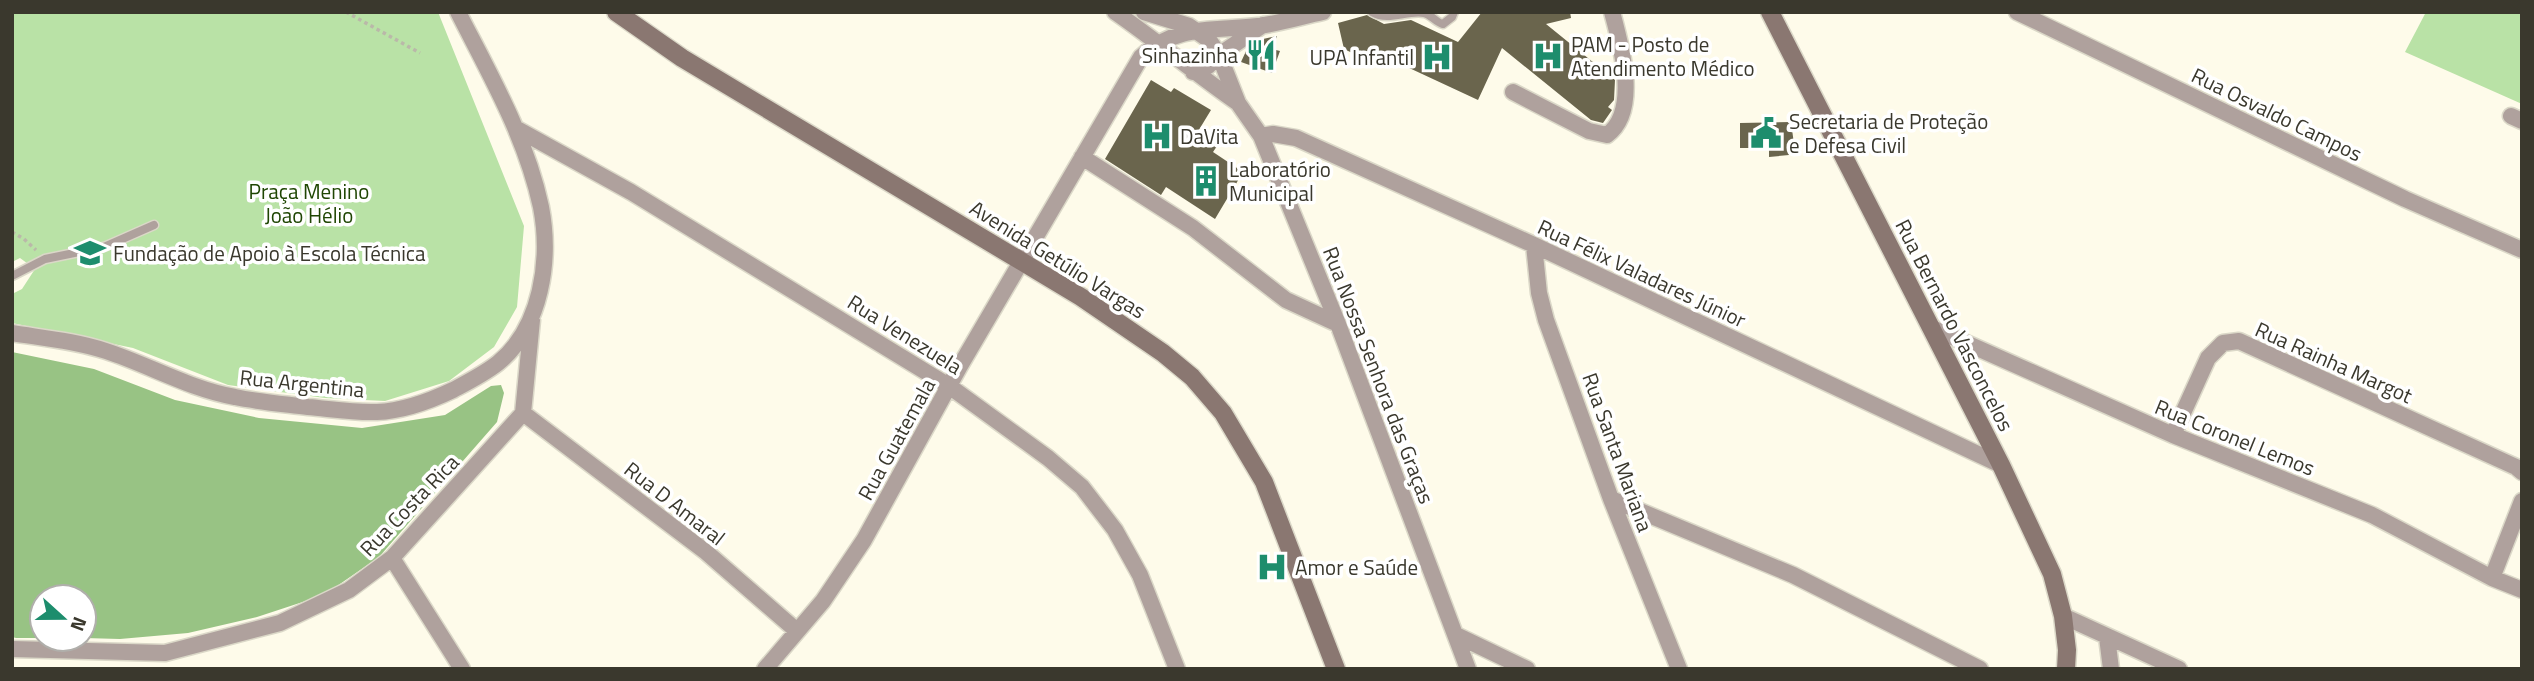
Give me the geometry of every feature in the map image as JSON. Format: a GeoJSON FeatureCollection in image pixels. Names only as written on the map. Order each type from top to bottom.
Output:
{"type":"FeatureCollection","features":[{"type":"Feature","properties":{"kind":"main road","name":"Avenida Getúlio Vargas"},"geometry":{"type":"LineString","coordinates":[[616,12],[682,58],[1022,261],[1163,353],[1194,380],[1223,413],[1264,482],[1336,669]]}},
{"type":"Feature","properties":{"kind":"main road","name":"Rua Bernardo Vasconcelos"},"geometry":{"type":"LineString","coordinates":[[1770,12],[2001,465],[2052,574],[2063,616],[2066,669]]}},
{"type":"Feature","properties":{"kind":"street","name":"Rua Argentina"},"geometry":{"type":"LineString","coordinates":[[12,333],[105,350],[207,391],[231,397],[349,411],[379,412],[407,407],[440,396],[474,379],[499,362],[513,348],[532,317],[538,298],[544,245],[541,209],[517,129],[458,12]]}},
{"type":"Feature","properties":{"kind":"street","name":"Rua Nossa Senhora das Graças"},"geometry":{"type":"LineString","coordinates":[[1115,12],[1238,103]]}},
{"type":"Feature","properties":{"kind":"street"},"geometry":{"type":"LineString","coordinates":[[1144,12],[1182,23],[1198,31]]}},
{"type":"Feature","properties":{"kind":"street"},"geometry":{"type":"LineString","coordinates":[[1159,42],[1181,33],[1262,25],[1323,12]]}},
{"type":"Feature","properties":{"kind":"street"},"geometry":{"type":"LineString","coordinates":[[1513,92],[1589,131],[1607,135],[1615,129],[1626,97],[1618,34],[1612,12]]}},
{"type":"Feature","properties":{"kind":"street","name":"Rua Osvaldo Campos"},"geometry":{"type":"LineString","coordinates":[[2017,12],[2405,199],[2522,250]]}},
{"type":"Feature","properties":{"kind":"street"},"geometry":{"type":"LineString","coordinates":[[1193,72],[1208,66],[1219,55],[1262,25]]}},
{"type":"Feature","properties":{"kind":"street","name":"Rua Nossa Senhora das Graças"},"geometry":{"type":"LineString","coordinates":[[1198,31],[1219,55],[1238,103],[1261,136],[1338,324],[1468,669]]}},
{"type":"Feature","properties":{"kind":"street"},"geometry":{"type":"LineString","coordinates":[[1181,59],[1198,31]]}},
{"type":"Feature","properties":{"kind":"street","name":"Rua Guatemala"},"geometry":{"type":"LineString","coordinates":[[765,669],[823,601],[857,551],[1082,157],[1142,57],[1159,42]]}},
{"type":"Feature","properties":{"kind":"street","name":"Rua Venezuela"},"geometry":{"type":"LineString","coordinates":[[517,129],[660,209],[950,386],[1048,458],[1082,487],[1115,530],[1140,575],[1177,669]]}},
{"type":"Feature","properties":{"kind":"street","name":"Rua Félix Valadares Júnior"},"geometry":{"type":"LineString","coordinates":[[1261,136],[1273,134],[1296,138],[1534,245],[2001,465]]}},
{"type":"Feature","properties":{"kind":"street"},"geometry":{"type":"LineString","coordinates":[[1082,157],[1193,228],[1286,300],[1338,324]]}},
{"type":"Feature","properties":{"kind":"street","name":"Rua Santa Mariana"},"geometry":{"type":"LineString","coordinates":[[1534,245],[1539,293],[1546,320],[1611,499],[1679,669]]}},
{"type":"Feature","properties":{"kind":"street"},"geometry":{"type":"LineString","coordinates":[[523,413],[532,317]]}},
{"type":"Feature","properties":{"kind":"street","name":"Rua Coronel Lemos"},"geometry":{"type":"LineString","coordinates":[[1930,327],[2173,435],[2372,515],[2492,578],[2522,590]]}},
{"type":"Feature","properties":{"kind":"street","name":"Rua Rainha Margot"},"geometry":{"type":"LineString","coordinates":[[2173,435],[2208,358],[2224,343],[2238,341],[2522,472]]}},
{"type":"Feature","properties":{"kind":"street","name":"Rua Costa Rica"},"geometry":{"type":"LineString","coordinates":[[12,649],[166,661],[280,623],[349,590],[392,558],[523,413]]}},
{"type":"Feature","properties":{"kind":"street","name":"Rua D Amaral"},"geometry":{"type":"LineString","coordinates":[[523,413],[706,552],[797,631]]}},
{"type":"Feature","properties":{"kind":"street"},"geometry":{"type":"LineString","coordinates":[[1611,499],[1793,575],[1980,669]]}},
{"type":"Feature","properties":{"kind":"street"},"geometry":{"type":"LineString","coordinates":[[2492,578],[2522,500]]}},
{"type":"Feature","properties":{"kind":"street"},"geometry":{"type":"LineString","coordinates":[[392,558],[463,669]]}},
{"type":"Feature","properties":{"kind":"street"},"geometry":{"type":"LineString","coordinates":[[2063,616],[2179,669]]}},
{"type":"Feature","properties":{"kind":"street"},"geometry":{"type":"LineString","coordinates":[[1456,635],[1527,669]]}},
{"type":"Feature","properties":{"kind":"street"},"geometry":{"type":"LineString","coordinates":[[2107,637],[2111,669]]}},
{"type":"Feature","properties":{"kind":"lane"},"geometry":{"type":"LineString","coordinates":[[1373,12],[1388,17],[1422,13],[1443,24],[1454,12]]}},
{"type":"Feature","properties":{"kind":"lane"},"geometry":{"type":"LineString","coordinates":[[12,276],[45,259],[104,247],[154,225]]}},
{"type":"Feature","properties":{"kind":"path"},"geometry":{"type":"LineString","coordinates":[[346,12],[420,53]]}},
{"type":"Feature","properties":{"kind":"path"},"geometry":{"type":"LineString","coordinates":[[12,232],[24,239],[45,259]]}},
{"type":"Feature","properties":{"kind":"green space","name":"Praça Menino João Hélio"},"geometry":{"type":"Polygon","coordinates":[[[12,12],[438,12],[524,226],[517,307],[494,347],[449,381],[385,401],[325,398],[228,385],[133,348],[12,323],[12,294],[22,289],[35,269],[20,258],[12,262],[12,12]]]}},
{"type":"Feature","properties":{"kind":"green space"},"geometry":{"type":"Polygon","coordinates":[[[2426,12],[2522,12],[2522,104],[2405,52],[2426,12]]]}},
{"type":"Feature","properties":{"kind":"green space"},"geometry":{"type":"Polygon","coordinates":[[[12,352],[94,369],[175,400],[259,418],[362,428],[445,415],[491,386],[501,385],[504,393],[497,422],[379,557],[324,595],[257,617],[188,633],[98,638],[98,583],[28,583],[28,638],[12,637],[12,352]]]}},
{"type":"Feature","properties":{"kind":"building"},"geometry":{"type":"Polygon","coordinates":[[[1482,12],[1570,12],[1571,18],[1546,24],[1615,80],[1614,100],[1608,107],[1612,110],[1603,123],[1591,120],[1502,48],[1478,100],[1377,53],[1373,63],[1344,49],[1338,23],[1367,15],[1384,24],[1411,20],[1458,42],[1482,12]]]}},
{"type":"Feature","properties":{"kind":"building","name":"Sinhazinha"},"geometry":{"type":"Polygon","coordinates":[[[1277,36],[1272,49],[1280,51],[1272,73],[1241,62],[1247,49],[1263,39],[1277,36]]]}},
{"type":"Feature","properties":{"kind":"building","name":"DaVita"},"geometry":{"type":"Polygon","coordinates":[[[1151,80],[1171,92],[1174,88],[1211,110],[1197,133],[1217,146],[1213,152],[1243,172],[1215,219],[1166,187],[1161,195],[1105,159],[1151,80]]]}},
{"type":"Feature","properties":{"kind":"building","name":"Secretaria de Proteção e Defesa Civil"},"geometry":{"type":"Polygon","coordinates":[[[1791,122],[1794,144],[1789,145],[1789,155],[1769,157],[1769,148],[1740,148],[1740,123],[1791,122]]]}},
{"type":"Feature","properties":{"kind":"place","name":"Sinhazinha"},"geometry":{"type":"Point","coordinates":[1261,55]}},
{"type":"Feature","properties":{"kind":"place","name":"PAM - Posto de Atendimento Médico"},"geometry":{"type":"Point","coordinates":[1548,56]}},
{"type":"Feature","properties":{"kind":"place","name":"UPA Infantil"},"geometry":{"type":"Point","coordinates":[1437,57]}},
{"type":"Feature","properties":{"kind":"place","name":"Secretaria de Proteção e Defesa Civil"},"geometry":{"type":"Point","coordinates":[1766,133]}},
{"type":"Feature","properties":{"kind":"place","name":"DaVita"},"geometry":{"type":"Point","coordinates":[1157,136]}},
{"type":"Feature","properties":{"kind":"place","name":"Laboratório Municipal"},"geometry":{"type":"Point","coordinates":[1206,181]}},
{"type":"Feature","properties":{"kind":"place","name":"Fundação de Apoio à Escola Técnica"},"geometry":{"type":"Point","coordinates":[90,253]}},
{"type":"Feature","properties":{"kind":"place","name":"Amor e Saúde"},"geometry":{"type":"Point","coordinates":[1272,567]}}]}
